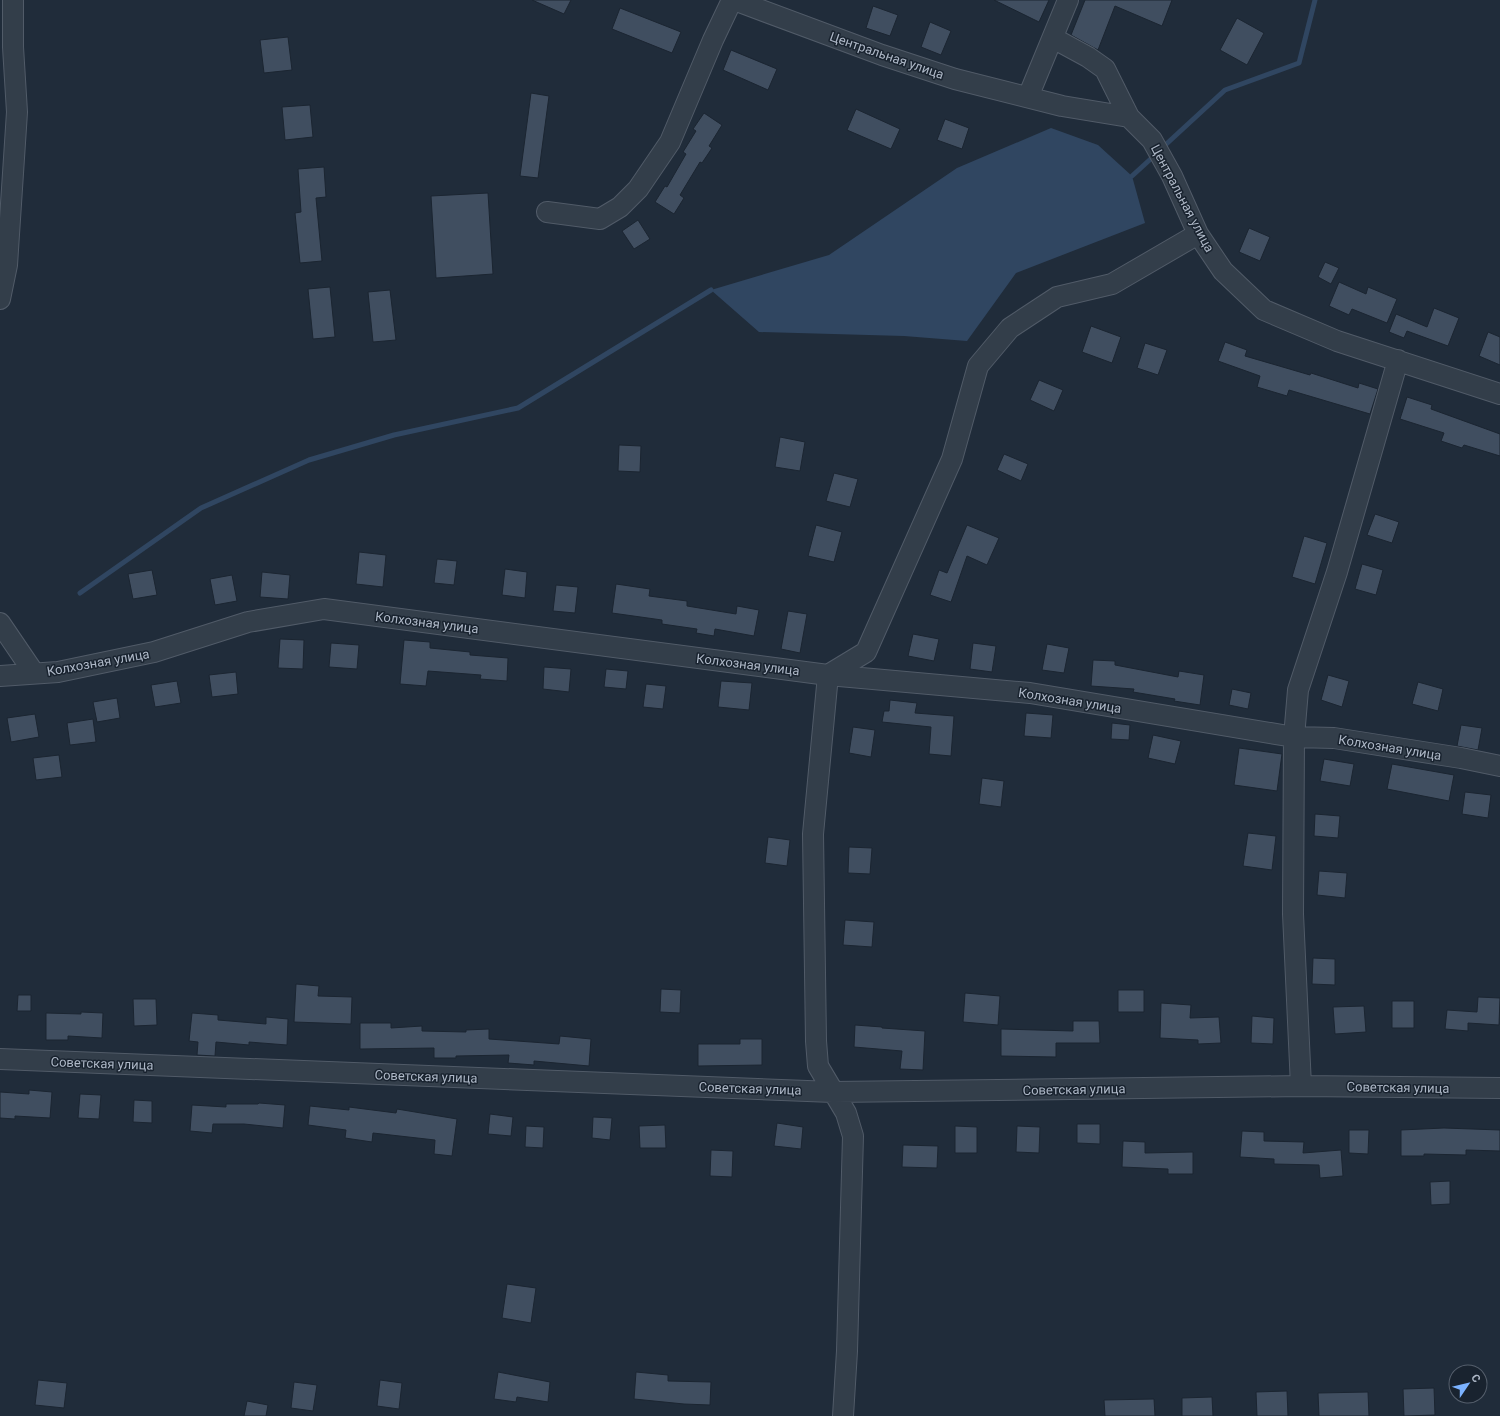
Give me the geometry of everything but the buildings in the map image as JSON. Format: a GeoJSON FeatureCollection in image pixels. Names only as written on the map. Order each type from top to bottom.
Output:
{"type":"FeatureCollection","features":[{"type":"Feature","properties":{"kind":"street"},"geometry":{"type":"LineString","coordinates":[[0,299],[7,265],[17,112],[6,48],[12,0]]}},
{"type":"Feature","properties":{"kind":"street"},"geometry":{"type":"LineString","coordinates":[[547,212],[600,220],[620,207],[638,189],[670,142],[713,40],[733,0]]}},
{"type":"Feature","properties":{"kind":"street","name":"Центральная улица"},"geometry":{"type":"LineString","coordinates":[[733,0],[882,55],[956,79],[1062,106],[1129,118],[1152,140],[1172,176],[1198,234],[1223,271],[1264,310],[1337,341],[1500,394]]}},
{"type":"Feature","properties":{"kind":"street"},"geometry":{"type":"LineString","coordinates":[[1028,98],[1068,0]]}},
{"type":"Feature","properties":{"kind":"street"},"geometry":{"type":"LineString","coordinates":[[1053,38],[1088,57],[1105,69],[1129,118]]}},
{"type":"Feature","properties":{"kind":"street"},"geometry":{"type":"LineString","coordinates":[[843,1416],[847,1351],[853,1136],[846,1113],[818,1066],[817,1059],[813,834],[828,675],[866,652],[952,460],[978,366],[1010,328],[1057,297],[1112,284],[1198,234]]}},
{"type":"Feature","properties":{"kind":"street"},"geometry":{"type":"LineString","coordinates":[[1301,1086],[1293,914],[1294,737],[1298,690],[1337,572],[1398,360]]}},
{"type":"Feature","properties":{"kind":"street","name":"Колхозная улица"},"geometry":{"type":"LineString","coordinates":[[0,676],[58,672],[154,652],[248,622],[324,609],[828,675],[1030,693],[1294,737],[1334,738],[1461,758],[1500,766]]}},
{"type":"Feature","properties":{"kind":"street"},"geometry":{"type":"LineString","coordinates":[[0,622],[34,673]]}},
{"type":"Feature","properties":{"kind":"street","name":"Советская улица"},"geometry":{"type":"LineString","coordinates":[[0,1059],[833,1092],[1301,1086],[1500,1088]]}},
{"type":"Feature","properties":{"kind":"water"},"geometry":{"type":"Polygon","coordinates":[[[1051,128],[1098,145],[1132,176],[1145,223],[1016,273],[967,341],[904,336],[759,332],[711,290],[829,255],[957,168],[1051,128]]]}},
{"type":"Feature","properties":{"kind":"waterway"},"geometry":{"type":"LineString","coordinates":[[1162,148],[1225,90],[1299,63],[1315,0]]}},
{"type":"Feature","properties":{"kind":"waterway"},"geometry":{"type":"LineString","coordinates":[[1132,176],[1155,155]]}},
{"type":"Feature","properties":{"kind":"waterway"},"geometry":{"type":"LineString","coordinates":[[80,593],[201,508],[309,460],[394,435],[518,408],[711,290]]}}]}
